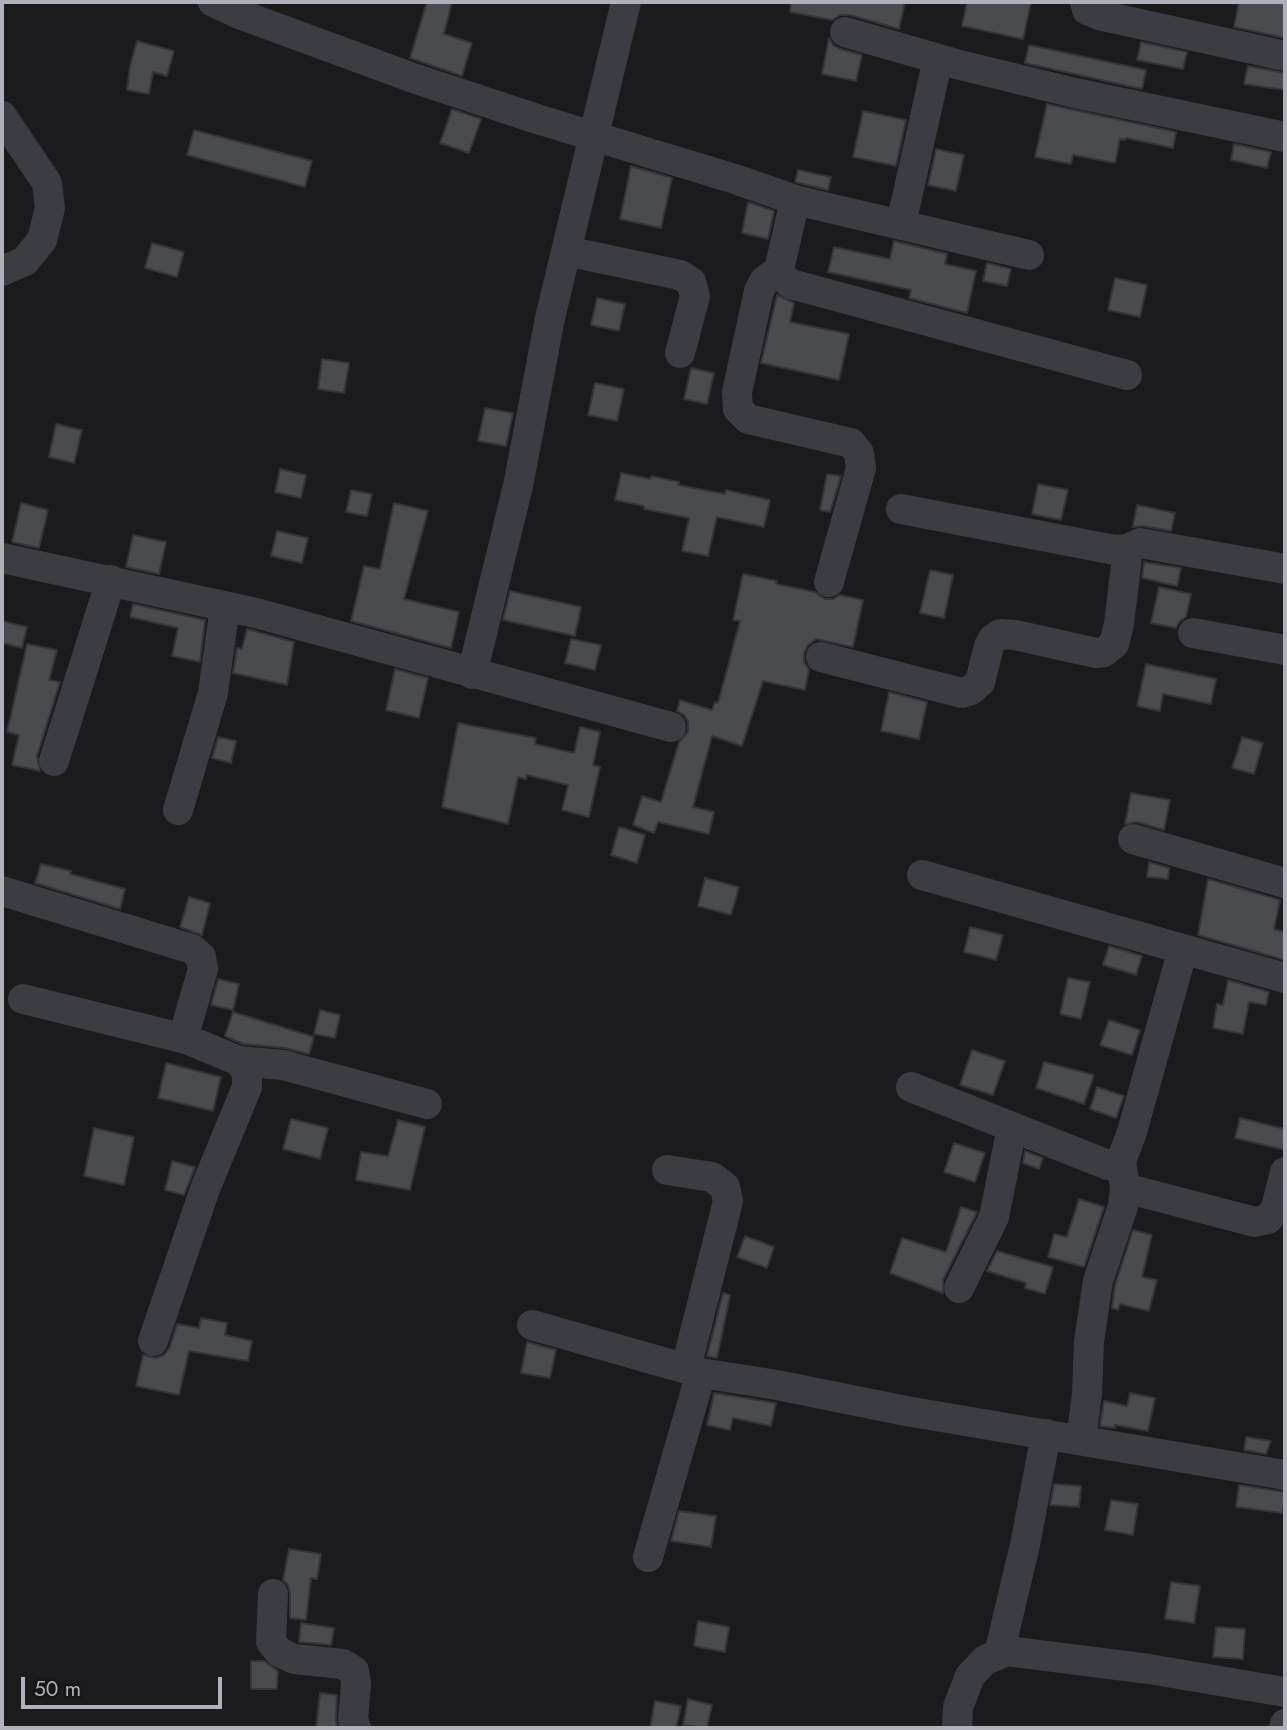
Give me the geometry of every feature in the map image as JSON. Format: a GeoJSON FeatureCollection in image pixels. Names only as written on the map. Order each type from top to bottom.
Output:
{"type":"FeatureCollection","features":[{"type":"Feature","properties":{"kind":"street"},"geometry":{"type":"LineString","coordinates":[[213,2],[416,79],[735,178],[795,200],[1029,255]]}},
{"type":"Feature","properties":{"kind":"street"},"geometry":{"type":"LineString","coordinates":[[472,674],[518,486],[550,318],[626,2]]}},
{"type":"Feature","properties":{"kind":"street"},"geometry":{"type":"LineString","coordinates":[[1085,2],[1087,10],[1100,15],[1285,56]]}},
{"type":"Feature","properties":{"kind":"street"},"geometry":{"type":"LineString","coordinates":[[845,32],[938,59],[1075,93],[1285,137]]}},
{"type":"Feature","properties":{"kind":"street"},"geometry":{"type":"LineString","coordinates":[[901,223],[938,59]]}},
{"type":"Feature","properties":{"kind":"street"},"geometry":{"type":"LineString","coordinates":[[2,116],[47,183],[50,208],[42,240],[25,261],[2,271]]}},
{"type":"Feature","properties":{"kind":"street"},"geometry":{"type":"LineString","coordinates":[[795,200],[779,270],[782,277],[791,284],[1127,375]]}},
{"type":"Feature","properties":{"kind":"street"},"geometry":{"type":"LineString","coordinates":[[566,251],[680,275],[691,282],[695,296],[680,353]]}},
{"type":"Feature","properties":{"kind":"street"},"geometry":{"type":"LineString","coordinates":[[779,270],[764,281],[759,291],[737,392],[738,409],[748,419],[850,443],[859,453],[861,468],[830,582]]}},
{"type":"Feature","properties":{"kind":"street"},"geometry":{"type":"LineString","coordinates":[[901,509],[1115,550],[1128,549],[1140,543],[1285,569]]}},
{"type":"Feature","properties":{"kind":"street"},"geometry":{"type":"LineString","coordinates":[[821,657],[962,693],[971,690],[979,682],[989,646],[1000,634],[1096,653],[1104,652],[1114,644],[1119,624],[1128,549]]}},
{"type":"Feature","properties":{"kind":"street"},"geometry":{"type":"LineString","coordinates":[[2,558],[225,606],[671,727]]}},
{"type":"Feature","properties":{"kind":"street"},"geometry":{"type":"LineString","coordinates":[[54,761],[111,580]]}},
{"type":"Feature","properties":{"kind":"street"},"geometry":{"type":"LineString","coordinates":[[178,810],[212,693],[225,606]]}},
{"type":"Feature","properties":{"kind":"street"},"geometry":{"type":"LineString","coordinates":[[1193,634],[1285,650]]}},
{"type":"Feature","properties":{"kind":"street"},"geometry":{"type":"LineString","coordinates":[[1133,839],[1285,883]]}},
{"type":"Feature","properties":{"kind":"street"},"geometry":{"type":"LineString","coordinates":[[922,875],[1285,978]]}},
{"type":"Feature","properties":{"kind":"street"},"geometry":{"type":"LineString","coordinates":[[2,891],[192,949],[201,957],[203,968],[186,1028],[186,1039]]}},
{"type":"Feature","properties":{"kind":"street"},"geometry":{"type":"LineString","coordinates":[[1081,1440],[1087,1394],[1089,1340],[1098,1281],[1124,1206],[1123,1175],[1132,1132],[1182,949]]}},
{"type":"Feature","properties":{"kind":"street"},"geometry":{"type":"LineString","coordinates":[[23,999],[186,1039],[239,1061],[283,1065],[427,1104]]}},
{"type":"Feature","properties":{"kind":"street"},"geometry":{"type":"LineString","coordinates":[[153,1340],[205,1189],[247,1087],[247,1073],[239,1061]]}},
{"type":"Feature","properties":{"kind":"street"},"geometry":{"type":"LineString","coordinates":[[911,1087],[1108,1165],[1123,1175],[1255,1222],[1268,1219],[1276,1208],[1285,1172]]}},
{"type":"Feature","properties":{"kind":"street"},"geometry":{"type":"LineString","coordinates":[[959,1288],[994,1217],[1012,1127]]}},
{"type":"Feature","properties":{"kind":"street"},"geometry":{"type":"LineString","coordinates":[[648,1557],[693,1370],[728,1201],[725,1187],[712,1177],[667,1170]]}},
{"type":"Feature","properties":{"kind":"street"},"geometry":{"type":"LineString","coordinates":[[532,1325],[693,1370],[905,1411],[1285,1475]]}},
{"type":"Feature","properties":{"kind":"street"},"geometry":{"type":"LineString","coordinates":[[999,1654],[1025,1545],[1046,1434]]}},
{"type":"Feature","properties":{"kind":"street"},"geometry":{"type":"LineString","coordinates":[[273,1594],[271,1642],[279,1652],[294,1659],[343,1664],[354,1671],[356,1683],[353,1720],[356,1728]]}},
{"type":"Feature","properties":{"kind":"street"},"geometry":{"type":"LineString","coordinates":[[957,1728],[958,1707],[970,1676],[985,1660],[1007,1651],[1136,1667],[1285,1692]]}},
{"type":"Feature","properties":{"kind":"building"},"geometry":{"type":"Polygon","coordinates":[[[427,2],[452,2],[444,34],[472,43],[462,76],[410,58],[427,2]]]}},
{"type":"Feature","properties":{"kind":"building"},"geometry":{"type":"Polygon","coordinates":[[[791,2],[905,2],[899,29],[850,15],[840,15],[832,20],[790,12],[791,2]]]}},
{"type":"Feature","properties":{"kind":"building"},"geometry":{"type":"Polygon","coordinates":[[[967,2],[1031,2],[1023,39],[962,26],[967,2]]]}},
{"type":"Feature","properties":{"kind":"building"},"geometry":{"type":"Polygon","coordinates":[[[1239,2],[1285,2],[1285,38],[1234,27],[1239,2]]]}},
{"type":"Feature","properties":{"kind":"building"},"geometry":{"type":"Polygon","coordinates":[[[829,38],[833,45],[840,49],[862,55],[856,81],[822,74],[829,38]]]}},
{"type":"Feature","properties":{"kind":"building"},"geometry":{"type":"Polygon","coordinates":[[[137,41],[174,51],[167,76],[153,72],[149,94],[127,90],[137,41]]]}},
{"type":"Feature","properties":{"kind":"building"},"geometry":{"type":"Polygon","coordinates":[[[1141,42],[1187,52],[1183,69],[1137,60],[1141,42]]]}},
{"type":"Feature","properties":{"kind":"building"},"geometry":{"type":"Polygon","coordinates":[[[1029,45],[1146,70],[1142,89],[1025,63],[1029,45]]]}},
{"type":"Feature","properties":{"kind":"building"},"geometry":{"type":"Polygon","coordinates":[[[1248,66],[1285,73],[1285,90],[1244,84],[1248,66]]]}},
{"type":"Feature","properties":{"kind":"building"},"geometry":{"type":"Polygon","coordinates":[[[1047,104],[1176,132],[1173,148],[1126,138],[1120,139],[1115,163],[1073,155],[1071,164],[1035,157],[1047,104]]]}},
{"type":"Feature","properties":{"kind":"building"},"geometry":{"type":"Polygon","coordinates":[[[452,109],[481,119],[469,153],[440,143],[452,109]]]}},
{"type":"Feature","properties":{"kind":"building"},"geometry":{"type":"Polygon","coordinates":[[[863,111],[906,120],[896,166],[853,157],[863,111]]]}},
{"type":"Feature","properties":{"kind":"building"},"geometry":{"type":"Polygon","coordinates":[[[194,130],[312,161],[305,187],[187,155],[194,130]]]}},
{"type":"Feature","properties":{"kind":"building"},"geometry":{"type":"Polygon","coordinates":[[[1234,144],[1271,152],[1267,168],[1231,160],[1234,144]]]}},
{"type":"Feature","properties":{"kind":"building"},"geometry":{"type":"Polygon","coordinates":[[[936,149],[964,155],[956,191],[928,185],[936,149]]]}},
{"type":"Feature","properties":{"kind":"building"},"geometry":{"type":"Polygon","coordinates":[[[631,166],[672,178],[661,228],[620,219],[631,166]]]}},
{"type":"Feature","properties":{"kind":"building"},"geometry":{"type":"Polygon","coordinates":[[[798,170],[831,177],[828,190],[795,182],[798,170]]]}},
{"type":"Feature","properties":{"kind":"building"},"geometry":{"type":"Polygon","coordinates":[[[748,202],[774,211],[768,239],[742,233],[748,202]]]}},
{"type":"Feature","properties":{"kind":"building"},"geometry":{"type":"Polygon","coordinates":[[[894,241],[947,254],[945,264],[976,271],[967,313],[909,298],[911,290],[828,272],[834,247],[890,259],[894,241]]]}},
{"type":"Feature","properties":{"kind":"building"},"geometry":{"type":"Polygon","coordinates":[[[152,243],[184,252],[177,277],[145,268],[152,243]]]}},
{"type":"Feature","properties":{"kind":"building"},"geometry":{"type":"Polygon","coordinates":[[[987,263],[1011,269],[1007,286],[983,281],[987,263]]]}},
{"type":"Feature","properties":{"kind":"building"},"geometry":{"type":"Polygon","coordinates":[[[1115,278],[1147,285],[1140,317],[1108,310],[1115,278]]]}},
{"type":"Feature","properties":{"kind":"building"},"geometry":{"type":"Polygon","coordinates":[[[777,295],[794,303],[790,322],[849,334],[839,380],[761,363],[777,295]]]}},
{"type":"Feature","properties":{"kind":"building"},"geometry":{"type":"Polygon","coordinates":[[[597,298],[625,304],[619,331],[591,325],[597,298]]]}},
{"type":"Feature","properties":{"kind":"building"},"geometry":{"type":"Polygon","coordinates":[[[322,359],[349,363],[344,393],[318,389],[322,359]]]}},
{"type":"Feature","properties":{"kind":"building"},"geometry":{"type":"Polygon","coordinates":[[[691,368],[714,373],[707,404],[684,399],[691,368]]]}},
{"type":"Feature","properties":{"kind":"building"},"geometry":{"type":"Polygon","coordinates":[[[595,383],[624,389],[617,421],[588,415],[595,383]]]}},
{"type":"Feature","properties":{"kind":"building"},"geometry":{"type":"Polygon","coordinates":[[[485,408],[513,413],[506,446],[478,441],[485,408]]]}},
{"type":"Feature","properties":{"kind":"building"},"geometry":{"type":"Polygon","coordinates":[[[56,424],[82,430],[74,463],[49,457],[56,424]]]}},
{"type":"Feature","properties":{"kind":"building"},"geometry":{"type":"Polygon","coordinates":[[[280,469],[306,475],[301,498],[275,492],[280,469]]]}},
{"type":"Feature","properties":{"kind":"building"},"geometry":{"type":"Polygon","coordinates":[[[621,473],[650,479],[651,476],[679,482],[678,485],[725,494],[726,490],[770,500],[764,527],[717,517],[708,556],[682,551],[689,518],[615,500],[621,473]]]}},
{"type":"Feature","properties":{"kind":"building"},"geometry":{"type":"Polygon","coordinates":[[[827,474],[841,476],[830,512],[820,510],[827,474]]]}},
{"type":"Feature","properties":{"kind":"building"},"geometry":{"type":"Polygon","coordinates":[[[1038,484],[1068,490],[1061,520],[1032,514],[1038,484]]]}},
{"type":"Feature","properties":{"kind":"building"},"geometry":{"type":"Polygon","coordinates":[[[351,490],[372,494],[367,516],[346,512],[351,490]]]}},
{"type":"Feature","properties":{"kind":"building"},"geometry":{"type":"Polygon","coordinates":[[[21,503],[48,510],[39,548],[12,542],[21,503]]]}},
{"type":"Feature","properties":{"kind":"building"},"geometry":{"type":"Polygon","coordinates":[[[394,503],[428,511],[404,599],[459,612],[451,648],[351,621],[364,566],[380,569],[394,503]]]}},
{"type":"Feature","properties":{"kind":"building"},"geometry":{"type":"Polygon","coordinates":[[[1137,505],[1175,513],[1171,531],[1133,527],[1137,505]]]}},
{"type":"Feature","properties":{"kind":"building"},"geometry":{"type":"Polygon","coordinates":[[[277,531],[308,538],[302,563],[271,556],[277,531]]]}},
{"type":"Feature","properties":{"kind":"building"},"geometry":{"type":"Polygon","coordinates":[[[133,535],[166,542],[159,574],[126,567],[133,535]]]}},
{"type":"Feature","properties":{"kind":"building"},"geometry":{"type":"Polygon","coordinates":[[[1144,562],[1181,568],[1177,586],[1142,578],[1144,562]]]}},
{"type":"Feature","properties":{"kind":"building"},"geometry":{"type":"Polygon","coordinates":[[[930,570],[953,575],[944,618],[920,613],[930,570]]]}},
{"type":"Feature","properties":{"kind":"building"},"geometry":{"type":"Polygon","coordinates":[[[743,574],[815,592],[825,599],[840,595],[863,600],[853,647],[816,639],[808,645],[804,653],[804,662],[809,670],[805,690],[763,681],[742,746],[712,736],[693,807],[714,812],[709,834],[658,822],[654,833],[633,825],[642,796],[661,802],[679,742],[688,732],[688,722],[684,715],[677,711],[680,700],[712,710],[715,702],[718,703],[740,621],[733,620],[743,574]]]}},
{"type":"Feature","properties":{"kind":"building"},"geometry":{"type":"Polygon","coordinates":[[[1159,587],[1191,594],[1186,617],[1176,628],[1151,623],[1159,587]]]}},
{"type":"Feature","properties":{"kind":"building"},"geometry":{"type":"Polygon","coordinates":[[[510,591],[581,607],[575,636],[503,620],[510,591]]]}},
{"type":"Feature","properties":{"kind":"building"},"geometry":{"type":"Polygon","coordinates":[[[133,604],[205,620],[200,662],[172,656],[178,628],[130,617],[133,604]]]}},
{"type":"Feature","properties":{"kind":"building"},"geometry":{"type":"Polygon","coordinates":[[[2,621],[27,627],[22,648],[2,643],[2,621]]]}},
{"type":"Feature","properties":{"kind":"building"},"geometry":{"type":"Polygon","coordinates":[[[247,629],[294,642],[287,685],[233,673],[237,648],[242,649],[247,629]]]}},
{"type":"Feature","properties":{"kind":"building"},"geometry":{"type":"Polygon","coordinates":[[[571,639],[601,645],[595,670],[565,663],[571,639]]]}},
{"type":"Feature","properties":{"kind":"building"},"geometry":{"type":"Polygon","coordinates":[[[27,644],[57,650],[49,680],[60,682],[37,756],[40,771],[12,765],[19,735],[7,732],[27,644]]]}},
{"type":"Feature","properties":{"kind":"building"},"geometry":{"type":"Polygon","coordinates":[[[1146,664],[1216,679],[1211,704],[1163,694],[1160,711],[1137,706],[1146,664]]]}},
{"type":"Feature","properties":{"kind":"building"},"geometry":{"type":"Polygon","coordinates":[[[395,669],[428,678],[419,718],[386,710],[395,669]]]}},
{"type":"Feature","properties":{"kind":"building"},"geometry":{"type":"Polygon","coordinates":[[[889,692],[927,702],[919,739],[881,731],[889,692]]]}},
{"type":"Feature","properties":{"kind":"building"},"geometry":{"type":"Polygon","coordinates":[[[458,723],[536,738],[535,744],[574,753],[580,727],[600,732],[593,765],[600,767],[589,817],[562,810],[568,785],[527,775],[526,779],[518,777],[508,824],[442,807],[458,723]]]}},
{"type":"Feature","properties":{"kind":"building"},"geometry":{"type":"Polygon","coordinates":[[[218,737],[236,741],[231,763],[212,758],[218,737]]]}},
{"type":"Feature","properties":{"kind":"building"},"geometry":{"type":"Polygon","coordinates":[[[1242,737],[1263,743],[1254,774],[1232,768],[1242,737]]]}},
{"type":"Feature","properties":{"kind":"building"},"geometry":{"type":"Polygon","coordinates":[[[1131,793],[1170,800],[1164,830],[1137,822],[1125,824],[1131,793]]]}},
{"type":"Feature","properties":{"kind":"building"},"geometry":{"type":"Polygon","coordinates":[[[619,827],[645,835],[637,863],[611,855],[619,827]]]}},
{"type":"Feature","properties":{"kind":"building"},"geometry":{"type":"Polygon","coordinates":[[[1149,862],[1169,868],[1168,879],[1147,877],[1149,862]]]}},
{"type":"Feature","properties":{"kind":"building"},"geometry":{"type":"Polygon","coordinates":[[[41,864],[125,889],[120,909],[35,883],[41,864]]]}},
{"type":"Feature","properties":{"kind":"building"},"geometry":{"type":"Polygon","coordinates":[[[705,878],[739,887],[731,915],[698,906],[705,878]]]}},
{"type":"Feature","properties":{"kind":"building"},"geometry":{"type":"Polygon","coordinates":[[[1208,879],[1280,900],[1274,929],[1285,932],[1285,960],[1198,935],[1208,879]]]}},
{"type":"Feature","properties":{"kind":"building"},"geometry":{"type":"Polygon","coordinates":[[[189,897],[210,903],[202,935],[180,927],[189,897]]]}},
{"type":"Feature","properties":{"kind":"building"},"geometry":{"type":"Polygon","coordinates":[[[970,927],[1003,935],[996,960],[964,952],[970,927]]]}},
{"type":"Feature","properties":{"kind":"building"},"geometry":{"type":"Polygon","coordinates":[[[1109,946],[1142,956],[1136,975],[1103,965],[1109,946]]]}},
{"type":"Feature","properties":{"kind":"building"},"geometry":{"type":"Polygon","coordinates":[[[1068,978],[1090,982],[1081,1019],[1060,1014],[1068,978]]]}},
{"type":"Feature","properties":{"kind":"building"},"geometry":{"type":"Polygon","coordinates":[[[218,979],[239,984],[233,1010],[211,1005],[218,979]]]}},
{"type":"Feature","properties":{"kind":"building"},"geometry":{"type":"Polygon","coordinates":[[[1228,980],[1269,992],[1266,1005],[1249,1002],[1243,1034],[1213,1028],[1217,1004],[1223,1005],[1228,980]]]}},
{"type":"Feature","properties":{"kind":"building"},"geometry":{"type":"Polygon","coordinates":[[[320,1010],[340,1015],[335,1038],[314,1034],[320,1010]]]}},
{"type":"Feature","properties":{"kind":"building"},"geometry":{"type":"Polygon","coordinates":[[[233,1012],[314,1037],[309,1054],[285,1048],[243,1044],[225,1036],[233,1012]]]}},
{"type":"Feature","properties":{"kind":"building"},"geometry":{"type":"Polygon","coordinates":[[[1109,1020],[1140,1030],[1132,1055],[1100,1045],[1109,1020]]]}},
{"type":"Feature","properties":{"kind":"building"},"geometry":{"type":"Polygon","coordinates":[[[972,1050],[1005,1061],[993,1095],[960,1085],[972,1050]]]}},
{"type":"Feature","properties":{"kind":"building"},"geometry":{"type":"Polygon","coordinates":[[[1044,1062],[1094,1075],[1084,1104],[1036,1088],[1044,1062]]]}},
{"type":"Feature","properties":{"kind":"building"},"geometry":{"type":"Polygon","coordinates":[[[166,1063],[221,1077],[213,1111],[158,1098],[166,1063]]]}},
{"type":"Feature","properties":{"kind":"building"},"geometry":{"type":"Polygon","coordinates":[[[1097,1087],[1124,1096],[1116,1118],[1090,1109],[1097,1087]]]}},
{"type":"Feature","properties":{"kind":"building"},"geometry":{"type":"Polygon","coordinates":[[[1240,1118],[1285,1129],[1285,1150],[1235,1138],[1240,1118]]]}},
{"type":"Feature","properties":{"kind":"building"},"geometry":{"type":"Polygon","coordinates":[[[291,1119],[328,1128],[320,1159],[283,1149],[291,1119]]]}},
{"type":"Feature","properties":{"kind":"building"},"geometry":{"type":"Polygon","coordinates":[[[398,1120],[425,1127],[410,1190],[356,1180],[361,1152],[388,1156],[398,1120]]]}},
{"type":"Feature","properties":{"kind":"building"},"geometry":{"type":"Polygon","coordinates":[[[94,1128],[134,1137],[124,1185],[84,1176],[94,1128]]]}},
{"type":"Feature","properties":{"kind":"building"},"geometry":{"type":"Polygon","coordinates":[[[954,1143],[985,1153],[975,1182],[944,1172],[954,1143]]]}},
{"type":"Feature","properties":{"kind":"building"},"geometry":{"type":"Polygon","coordinates":[[[1025,1151],[1043,1158],[1039,1169],[1023,1163],[1025,1151]]]}},
{"type":"Feature","properties":{"kind":"building"},"geometry":{"type":"Polygon","coordinates":[[[172,1161],[195,1167],[184,1195],[165,1190],[172,1161]]]}},
{"type":"Feature","properties":{"kind":"building"},"geometry":{"type":"Polygon","coordinates":[[[1079,1199],[1104,1207],[1084,1267],[1048,1257],[1054,1234],[1067,1237],[1079,1199]]]}},
{"type":"Feature","properties":{"kind":"building"},"geometry":{"type":"Polygon","coordinates":[[[961,1207],[977,1212],[943,1280],[943,1293],[890,1273],[902,1238],[946,1252],[961,1207]]]}},
{"type":"Feature","properties":{"kind":"building"},"geometry":{"type":"Polygon","coordinates":[[[1133,1230],[1152,1235],[1142,1277],[1157,1280],[1149,1311],[1120,1304],[1118,1310],[1112,1308],[1115,1285],[1133,1230]]]}},
{"type":"Feature","properties":{"kind":"building"},"geometry":{"type":"Polygon","coordinates":[[[745,1236],[774,1247],[767,1268],[737,1257],[745,1236]]]}},
{"type":"Feature","properties":{"kind":"building"},"geometry":{"type":"Polygon","coordinates":[[[997,1251],[1053,1267],[1045,1294],[1025,1288],[1026,1283],[987,1271],[997,1251]]]}},
{"type":"Feature","properties":{"kind":"building"},"geometry":{"type":"Polygon","coordinates":[[[723,1293],[730,1295],[717,1358],[707,1356],[723,1293]]]}},
{"type":"Feature","properties":{"kind":"building"},"geometry":{"type":"Polygon","coordinates":[[[201,1318],[227,1323],[225,1335],[252,1341],[248,1361],[189,1351],[179,1395],[136,1386],[143,1355],[156,1358],[164,1355],[170,1347],[177,1324],[199,1328],[201,1318]]]}},
{"type":"Feature","properties":{"kind":"building"},"geometry":{"type":"Polygon","coordinates":[[[527,1342],[556,1350],[550,1378],[521,1373],[527,1342]]]}},
{"type":"Feature","properties":{"kind":"building"},"geometry":{"type":"Polygon","coordinates":[[[714,1393],[776,1403],[771,1426],[733,1418],[730,1430],[707,1425],[714,1393]]]}},
{"type":"Feature","properties":{"kind":"building"},"geometry":{"type":"Polygon","coordinates":[[[1130,1393],[1155,1398],[1148,1431],[1115,1425],[1115,1428],[1100,1426],[1104,1401],[1127,1406],[1130,1393]]]}},
{"type":"Feature","properties":{"kind":"building"},"geometry":{"type":"Polygon","coordinates":[[[1246,1437],[1271,1441],[1266,1454],[1244,1450],[1246,1437]]]}},
{"type":"Feature","properties":{"kind":"building"},"geometry":{"type":"Polygon","coordinates":[[[1054,1484],[1081,1486],[1079,1507],[1050,1505],[1054,1484]]]}},
{"type":"Feature","properties":{"kind":"building"},"geometry":{"type":"Polygon","coordinates":[[[1239,1485],[1285,1492],[1283,1513],[1236,1507],[1239,1485]]]}},
{"type":"Feature","properties":{"kind":"building"},"geometry":{"type":"Polygon","coordinates":[[[1111,1500],[1138,1504],[1133,1535],[1105,1530],[1111,1500]]]}},
{"type":"Feature","properties":{"kind":"building"},"geometry":{"type":"Polygon","coordinates":[[[679,1511],[716,1516],[711,1547],[671,1541],[679,1511]]]}},
{"type":"Feature","properties":{"kind":"building"},"geometry":{"type":"Polygon","coordinates":[[[289,1549],[321,1554],[317,1579],[311,1578],[306,1620],[290,1618],[290,1594],[288,1585],[283,1580],[289,1549]]]}},
{"type":"Feature","properties":{"kind":"building"},"geometry":{"type":"Polygon","coordinates":[[[1171,1582],[1200,1586],[1194,1623],[1165,1619],[1171,1582]]]}},
{"type":"Feature","properties":{"kind":"building"},"geometry":{"type":"Polygon","coordinates":[[[698,1621],[729,1627],[725,1652],[694,1646],[698,1621]]]}},
{"type":"Feature","properties":{"kind":"building"},"geometry":{"type":"Polygon","coordinates":[[[301,1623],[334,1628],[331,1645],[299,1642],[301,1623]]]}},
{"type":"Feature","properties":{"kind":"building"},"geometry":{"type":"Polygon","coordinates":[[[1216,1627],[1245,1629],[1243,1659],[1213,1657],[1216,1627]]]}},
{"type":"Feature","properties":{"kind":"building"},"geometry":{"type":"Polygon","coordinates":[[[251,1661],[264,1661],[278,1671],[277,1689],[251,1689],[251,1661]]]}},
{"type":"Feature","properties":{"kind":"building"},"geometry":{"type":"Polygon","coordinates":[[[320,1693],[337,1695],[337,1728],[316,1728],[320,1693]]]}},
{"type":"Feature","properties":{"kind":"building"},"geometry":{"type":"Polygon","coordinates":[[[688,1699],[712,1705],[707,1728],[683,1725],[688,1699]]]}},
{"type":"Feature","properties":{"kind":"building"},"geometry":{"type":"Polygon","coordinates":[[[655,1701],[681,1706],[676,1728],[650,1728],[655,1701]]]}}]}
